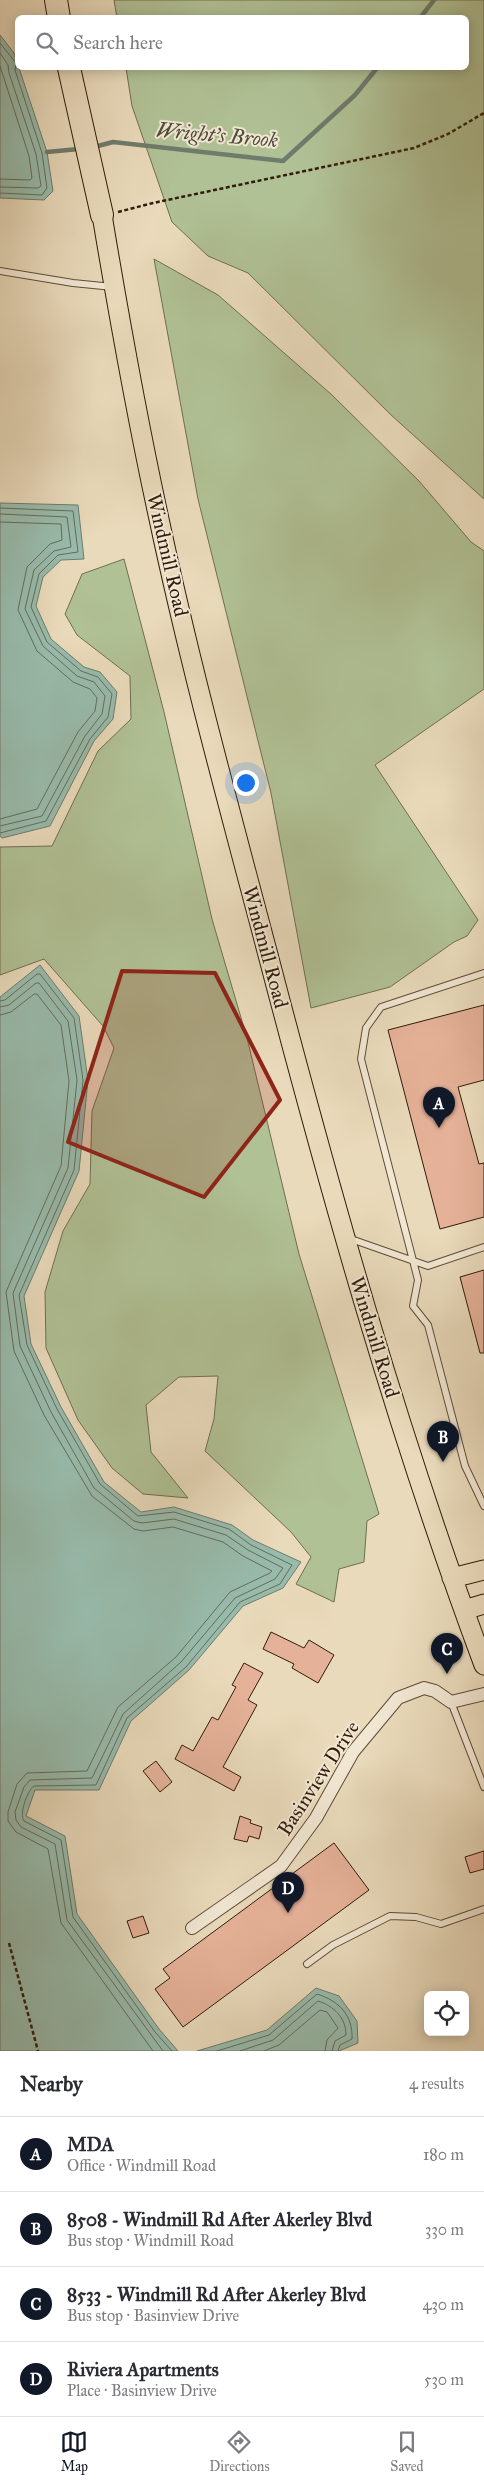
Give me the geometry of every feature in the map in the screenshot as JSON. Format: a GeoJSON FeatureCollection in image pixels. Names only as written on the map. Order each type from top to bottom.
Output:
{"type":"FeatureCollection","features":[{"type":"Feature","properties":{"kind":"highway"},"geometry":{"type":"LineString","coordinates":[[56,0],[58,15]]}},
{"type":"Feature","properties":{"kind":"highway"},"geometry":{"type":"LineString","coordinates":[[70,0],[72,15]]}},
{"type":"Feature","properties":{"kind":"highway","name":"Windmill Road"},"geometry":{"type":"LineString","coordinates":[[70,70],[90,147]]}},
{"type":"Feature","properties":{"kind":"highway","name":"Windmill Road"},"geometry":{"type":"LineString","coordinates":[[81,70],[90,147],[102,215]]}},
{"type":"Feature","properties":{"kind":"main road","name":"Windmill Road"},"geometry":{"type":"LineString","coordinates":[[102,215],[159,520],[208,730],[298,1074],[370,1325],[452,1578],[484,1665]]}},
{"type":"Feature","properties":{"kind":"main road"},"geometry":{"type":"LineString","coordinates":[[452,1578],[484,1570]]}},
{"type":"Feature","properties":{"kind":"main road"},"geometry":{"type":"LineString","coordinates":[[464,1610],[484,1604]]}},
{"type":"Feature","properties":{"kind":"street","name":"Basinview Drive"},"geometry":{"type":"LineString","coordinates":[[192,1928],[281,1866],[316,1818],[353,1752],[398,1698],[424,1688],[435,1691],[451,1702]]}},
{"type":"Feature","properties":{"kind":"street"},"geometry":{"type":"LineString","coordinates":[[451,1702],[484,1694]]}},
{"type":"Feature","properties":{"kind":"lane"},"geometry":{"type":"LineString","coordinates":[[0,271],[73,283],[114,287]]}},
{"type":"Feature","properties":{"kind":"lane"},"geometry":{"type":"LineString","coordinates":[[484,973],[382,1007],[366,1028],[361,1058],[418,1280],[412,1306],[428,1325],[465,1466],[476,1493],[484,1506]]}},
{"type":"Feature","properties":{"kind":"lane"},"geometry":{"type":"LineString","coordinates":[[344,1237],[428,1266],[484,1246]]}},
{"type":"Feature","properties":{"kind":"lane"},"geometry":{"type":"LineString","coordinates":[[451,1702],[484,1787]]}},
{"type":"Feature","properties":{"kind":"lane"},"geometry":{"type":"LineString","coordinates":[[307,1964],[333,1945],[390,1916],[416,1917],[441,1924],[484,1909]]}},
{"type":"Feature","properties":{"kind":"path"},"geometry":{"type":"LineString","coordinates":[[102,215],[414,148],[448,134],[484,112]]}},
{"type":"Feature","properties":{"kind":"path"},"geometry":{"type":"LineString","coordinates":[[9,1943],[38,2051]]}},
{"type":"Feature","properties":{"kind":"highlighted area"},"geometry":{"type":"Polygon","coordinates":[[[122,971],[215,973],[280,1100],[204,1197],[68,1142],[122,971]]]}},
{"type":"Feature","properties":{"kind":"shaded area"},"geometry":{"type":"Polygon","coordinates":[[[114,0],[484,0],[484,499],[390,414],[248,273],[208,256],[172,222],[132,106],[126,70],[469,70],[469,15],[116,15],[114,0]]]}},
{"type":"Feature","properties":{"kind":"shaded area"},"geometry":{"type":"Polygon","coordinates":[[[154,259],[218,295],[332,395],[419,481],[471,542],[484,551],[484,689],[375,765],[478,920],[467,936],[454,942],[390,987],[311,1008],[271,793],[198,499],[154,259]]]}},
{"type":"Feature","properties":{"kind":"shaded area"},"geometry":{"type":"Polygon","coordinates":[[[124,559],[164,712],[212,919],[247,1038],[299,1254],[379,1514],[367,1521],[364,1562],[339,1569],[334,1602],[296,1584],[311,1557],[291,1532],[205,1451],[214,1419],[218,1376],[179,1377],[146,1405],[151,1452],[188,1498],[143,1494],[112,1468],[78,1420],[46,1348],[45,1292],[63,1231],[90,1184],[92,1111],[114,1048],[103,1026],[44,959],[0,975],[0,847],[52,846],[98,751],[131,719],[130,676],[77,635],[65,614],[82,574],[124,559]]]}},
{"type":"Feature","properties":{"kind":"water"},"geometry":{"type":"Polygon","coordinates":[[[0,35],[14,53],[15,70],[20,70],[47,152],[53,191],[44,200],[0,198],[0,35]]]}},
{"type":"Feature","properties":{"kind":"water"},"geometry":{"type":"Polygon","coordinates":[[[0,503],[78,505],[84,559],[61,560],[43,577],[36,606],[51,639],[84,667],[100,672],[117,692],[113,719],[94,741],[50,826],[2,838],[0,836],[0,503]]]}},
{"type":"Feature","properties":{"kind":"water"},"geometry":{"type":"Polygon","coordinates":[[[40,965],[79,1016],[88,1080],[79,1171],[24,1296],[31,1344],[61,1407],[104,1482],[141,1512],[174,1507],[232,1525],[253,1540],[301,1562],[283,1588],[243,1606],[189,1670],[131,1721],[99,1790],[35,1790],[26,1816],[65,1836],[77,1914],[159,2029],[178,2051],[0,2051],[0,997],[40,965]]]}},
{"type":"Feature","properties":{"kind":"water"},"geometry":{"type":"Polygon","coordinates":[[[316,1988],[339,1996],[357,2021],[358,2043],[339,2051],[197,2051],[267,2030],[316,1988]]]}},
{"type":"Feature","properties":{"kind":"building"},"geometry":{"type":"Polygon","coordinates":[[[484,1005],[484,1080],[458,1087],[479,1164],[484,1163],[484,1217],[440,1229],[388,1030],[484,1005]]]}},
{"type":"Feature","properties":{"kind":"building"},"geometry":{"type":"Polygon","coordinates":[[[484,1270],[484,1353],[480,1353],[460,1277],[484,1270]]]}},
{"type":"Feature","properties":{"kind":"building"},"geometry":{"type":"Polygon","coordinates":[[[271,1632],[304,1648],[309,1640],[334,1655],[318,1683],[292,1668],[294,1664],[263,1649],[271,1632]]]}},
{"type":"Feature","properties":{"kind":"building"},"geometry":{"type":"Polygon","coordinates":[[[244,1663],[263,1673],[248,1700],[257,1705],[223,1767],[241,1777],[234,1791],[175,1759],[182,1745],[193,1751],[212,1717],[218,1720],[236,1687],[232,1685],[244,1663]]]}},
{"type":"Feature","properties":{"kind":"building"},"geometry":{"type":"Polygon","coordinates":[[[156,1761],[172,1782],[160,1792],[143,1771],[156,1761]]]}},
{"type":"Feature","properties":{"kind":"building"},"geometry":{"type":"Polygon","coordinates":[[[240,1816],[251,1820],[250,1823],[262,1827],[259,1839],[249,1836],[247,1842],[234,1839],[240,1816]]]}},
{"type":"Feature","properties":{"kind":"building"},"geometry":{"type":"Polygon","coordinates":[[[334,1843],[369,1890],[183,2027],[155,1989],[170,1978],[163,1969],[334,1843]]]}},
{"type":"Feature","properties":{"kind":"building"},"geometry":{"type":"Polygon","coordinates":[[[484,1851],[484,1869],[470,1873],[465,1857],[484,1851]]]}},
{"type":"Feature","properties":{"kind":"building"},"geometry":{"type":"Polygon","coordinates":[[[143,1916],[149,1933],[133,1938],[127,1921],[143,1916]]]}},
{"type":"Feature","properties":{"kind":"waterway","name":"Wright's Brook"},"geometry":{"type":"LineString","coordinates":[[422,15],[434,0]]}},
{"type":"Feature","properties":{"kind":"waterway","name":"Wright's Brook"},"geometry":{"type":"LineString","coordinates":[[94,147],[113,142],[283,161],[355,95],[375,70]]}},
{"type":"Feature","properties":{"kind":"waterway","name":"Wright's Brook"},"geometry":{"type":"LineString","coordinates":[[47,152],[79,149]]}},
{"type":"Feature","properties":{"kind":"place","name":"MDA"},"geometry":{"type":"Point","coordinates":[439,1128]}},
{"type":"Feature","properties":{"kind":"place","name":"8508 - Windmill Rd After Akerley Blvd"},"geometry":{"type":"Point","coordinates":[443,1462]}},
{"type":"Feature","properties":{"kind":"place","name":"8533 - Windmill Rd After Akerley Blvd"},"geometry":{"type":"Point","coordinates":[447,1674]}},
{"type":"Feature","properties":{"kind":"place","name":"Riviera Apartments"},"geometry":{"type":"Point","coordinates":[288,1913]}}]}
